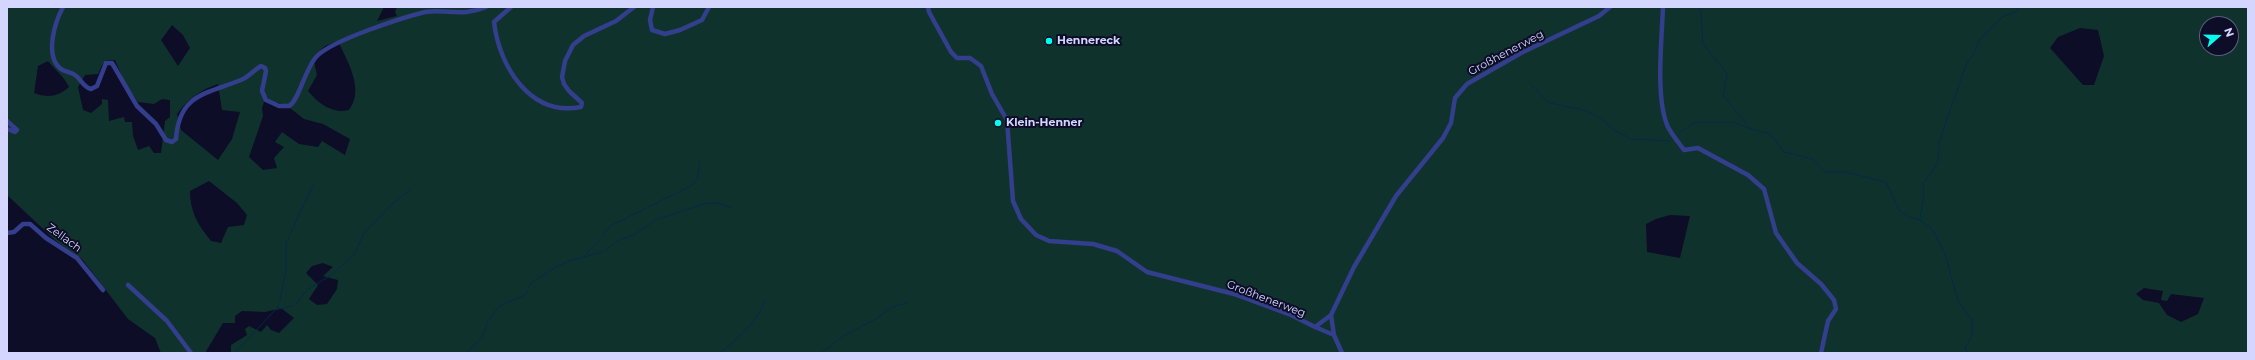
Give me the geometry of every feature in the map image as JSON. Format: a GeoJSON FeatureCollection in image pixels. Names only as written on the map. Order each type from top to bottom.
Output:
{"type":"FeatureCollection","features":[{"type":"Feature","properties":{"kind":"street"},"geometry":{"type":"LineString","coordinates":[[63,7],[53,28],[53,53],[57,65],[62,70],[76,76],[85,86],[91,89],[97,86],[103,66],[106,63],[112,63],[137,106],[156,124],[166,140],[172,142],[176,139],[177,124],[185,107],[205,93],[242,80],[261,66],[265,68],[266,71],[262,91],[266,100],[279,106],[289,106],[296,100],[298,89],[308,68],[316,56],[331,46],[425,12],[434,11],[462,14],[486,7]]}},
{"type":"Feature","properties":{"kind":"street"},"geometry":{"type":"LineString","coordinates":[[511,7],[494,22],[500,50],[511,75],[528,93],[546,104],[574,108],[581,107],[582,103],[566,88],[562,77],[565,61],[574,45],[584,36],[616,21],[634,7]]}},
{"type":"Feature","properties":{"kind":"street"},"geometry":{"type":"LineString","coordinates":[[653,7],[650,20],[652,30],[665,34],[675,32],[702,20],[709,7]]}},
{"type":"Feature","properties":{"kind":"street","name":"Großhenerweg"},"geometry":{"type":"LineString","coordinates":[[928,7],[929,12],[951,52],[957,58],[970,58],[981,66],[992,94],[1004,112],[1007,120],[1013,201],[1021,219],[1036,236],[1049,241],[1094,244],[1117,251],[1147,272],[1234,294],[1291,315],[1315,327],[1331,315],[1354,267],[1396,196],[1443,138],[1450,123],[1455,98],[1467,84],[1521,53],[1586,22],[1610,7]]}},
{"type":"Feature","properties":{"kind":"street"},"geometry":{"type":"LineString","coordinates":[[1663,7],[1661,82],[1664,117],[1668,128],[1684,150],[1698,148],[1748,175],[1764,189],[1776,233],[1797,263],[1821,284],[1834,300],[1836,309],[1828,321],[1821,353]]}},
{"type":"Feature","properties":{"kind":"street"},"geometry":{"type":"LineString","coordinates":[[7,121],[17,130],[15,132],[7,130]]}},
{"type":"Feature","properties":{"kind":"street","name":"Zellach"},"geometry":{"type":"LineString","coordinates":[[7,233],[14,232],[23,224],[30,224],[46,238],[77,258],[103,290]]}},
{"type":"Feature","properties":{"kind":"street"},"geometry":{"type":"LineString","coordinates":[[128,285],[167,320],[191,353]]}},
{"type":"Feature","properties":{"kind":"street"},"geometry":{"type":"LineString","coordinates":[[1331,315],[1334,335],[1342,353]]}},
{"type":"Feature","properties":{"kind":"street"},"geometry":{"type":"LineString","coordinates":[[1315,327],[1334,335]]}},
{"type":"Feature","properties":{"kind":"green space"},"geometry":{"type":"Polygon","coordinates":[[[7,7],[384,7],[377,21],[397,16],[395,12],[397,7],[2248,7],[2248,353],[231,353],[231,345],[247,335],[245,329],[249,326],[261,332],[267,325],[271,330],[279,333],[294,318],[281,308],[265,312],[242,311],[235,316],[235,323],[223,323],[205,353],[161,353],[155,338],[128,319],[82,259],[56,241],[7,195],[7,7]],[[172,25],[161,40],[178,66],[190,48],[183,35],[172,25]],[[2080,28],[2058,37],[2050,48],[2083,85],[2094,85],[2104,56],[2098,30],[2080,28]],[[338,41],[325,46],[313,57],[317,75],[308,91],[326,107],[337,111],[349,110],[353,102],[355,84],[350,66],[338,41]],[[107,60],[102,65],[98,74],[85,75],[78,87],[83,110],[91,113],[102,104],[102,99],[108,100],[109,121],[124,117],[125,122],[132,122],[133,136],[138,150],[149,146],[154,153],[161,153],[165,121],[170,117],[170,100],[162,99],[154,104],[138,102],[124,81],[115,60],[107,60]],[[48,61],[38,66],[34,93],[43,96],[52,96],[61,93],[69,87],[48,61]],[[218,84],[200,92],[190,99],[177,114],[181,130],[218,160],[232,139],[240,112],[222,110],[218,84]],[[266,96],[262,108],[263,116],[249,157],[263,170],[277,168],[274,158],[284,147],[275,142],[282,132],[299,144],[318,147],[322,141],[345,155],[350,139],[323,124],[304,119],[286,105],[271,101],[266,96]],[[209,181],[190,191],[193,212],[199,224],[211,241],[221,243],[228,227],[244,225],[247,215],[237,203],[209,181]],[[1670,215],[1646,224],[1647,252],[1680,258],[1690,216],[1670,215]],[[323,263],[312,266],[306,273],[318,285],[309,299],[317,305],[327,304],[337,289],[338,280],[323,276],[333,267],[323,263]],[[2144,288],[2136,294],[2143,300],[2159,303],[2167,315],[2181,322],[2198,314],[2204,298],[2171,294],[2167,301],[2161,300],[2163,291],[2144,288]]]}},
{"type":"Feature","properties":{"kind":"waterway"},"geometry":{"type":"LineString","coordinates":[[1699,7],[1701,13],[1703,44],[1727,73],[1723,96],[1751,129],[1770,134],[1784,152],[1813,159],[1826,172],[1846,172],[1886,182],[1899,210],[1908,217],[1920,220],[1932,229],[1945,254],[1958,301],[1972,320],[1972,336],[1965,348],[1968,353]]}},
{"type":"Feature","properties":{"kind":"waterway"},"geometry":{"type":"LineString","coordinates":[[1920,219],[1924,193],[1923,184],[1938,163],[1939,142],[1966,65],[1974,53],[1980,39],[2002,17],[2016,12],[2019,7]]}},
{"type":"Feature","properties":{"kind":"waterway"},"geometry":{"type":"LineString","coordinates":[[1529,82],[1549,103],[1585,110],[1601,118],[1614,130],[1631,139],[1670,141]]}},
{"type":"Feature","properties":{"kind":"waterway"},"geometry":{"type":"LineString","coordinates":[[1679,133],[1696,122],[1733,122],[1750,129]]}},
{"type":"Feature","properties":{"kind":"waterway"},"geometry":{"type":"LineString","coordinates":[[603,235],[612,225],[691,186],[697,179],[700,162]]}},
{"type":"Feature","properties":{"kind":"waterway"},"geometry":{"type":"LineString","coordinates":[[280,300],[286,271],[286,243],[313,185]]}},
{"type":"Feature","properties":{"kind":"waterway"},"geometry":{"type":"LineString","coordinates":[[296,304],[307,290],[331,275],[354,255],[364,233],[392,204],[410,190]]}},
{"type":"Feature","properties":{"kind":"waterway"},"geometry":{"type":"LineString","coordinates":[[605,251],[618,240],[634,235],[655,220],[703,204],[719,203],[731,208]]}},
{"type":"Feature","properties":{"kind":"waterway"},"geometry":{"type":"LineString","coordinates":[[585,255],[601,238]]}},
{"type":"Feature","properties":{"kind":"waterway"},"geometry":{"type":"LineString","coordinates":[[466,353],[482,338],[487,323],[499,306],[525,295],[531,283],[556,267],[569,261],[602,252]]}},
{"type":"Feature","properties":{"kind":"waterway"},"geometry":{"type":"LineString","coordinates":[[720,353],[740,336],[758,315],[765,300]]}},
{"type":"Feature","properties":{"kind":"waterway"},"geometry":{"type":"LineString","coordinates":[[276,310],[280,302]]}},
{"type":"Feature","properties":{"kind":"waterway"},"geometry":{"type":"LineString","coordinates":[[821,353],[843,336],[876,319],[892,307],[906,303]]}},
{"type":"Feature","properties":{"kind":"waterway"},"geometry":{"type":"LineString","coordinates":[[235,353],[275,310],[292,306]]}},
{"type":"Feature","properties":{"kind":"place","name":"Hennereck"},"geometry":{"type":"Point","coordinates":[1049,41]}},
{"type":"Feature","properties":{"kind":"place","name":"Klein-Henner"},"geometry":{"type":"Point","coordinates":[998,123]}}]}
